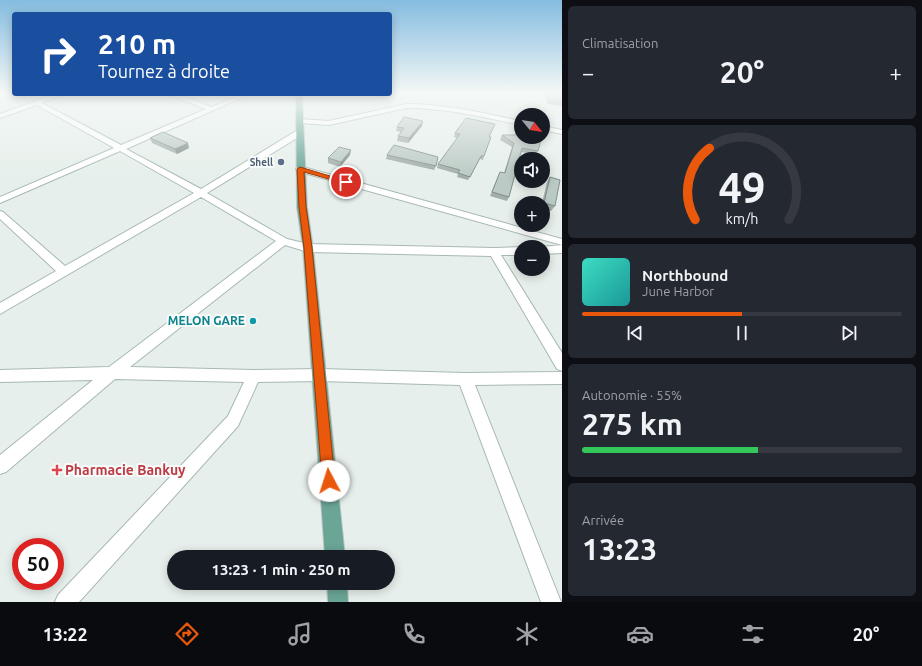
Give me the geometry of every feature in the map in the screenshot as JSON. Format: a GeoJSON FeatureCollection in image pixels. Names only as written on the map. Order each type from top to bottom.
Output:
{"type":"FeatureCollection","features":[{"type":"Feature","properties":{"kind":"main road"},"geometry":{"type":"LineString","coordinates":[[299,121],[302,207],[308,248],[334,550]]}},
{"type":"Feature","properties":{"kind":"main road"},"geometry":{"type":"LineString","coordinates":[[337,590],[338,602]]}},
{"type":"Feature","properties":{"kind":"street"},"geometry":{"type":"LineString","coordinates":[[71,121],[201,193],[283,241],[308,248],[514,251]]}},
{"type":"Feature","properties":{"kind":"street"},"geometry":{"type":"LineString","coordinates":[[0,200],[184,121]]}},
{"type":"Feature","properties":{"kind":"street"},"geometry":{"type":"LineString","coordinates":[[0,309],[201,193],[299,127],[338,121]]}},
{"type":"Feature","properties":{"kind":"street"},"geometry":{"type":"LineString","coordinates":[[550,129],[562,132]]}},
{"type":"Feature","properties":{"kind":"street"},"geometry":{"type":"LineString","coordinates":[[300,169],[562,242]]}},
{"type":"Feature","properties":{"kind":"street"},"geometry":{"type":"LineString","coordinates":[[0,214],[64,272]]}},
{"type":"Feature","properties":{"kind":"street"},"geometry":{"type":"LineString","coordinates":[[0,466],[112,373],[283,241]]}},
{"type":"Feature","properties":{"kind":"street"},"geometry":{"type":"LineString","coordinates":[[550,250],[562,249]]}},
{"type":"Feature","properties":{"kind":"street"},"geometry":{"type":"LineString","coordinates":[[494,252],[562,365]]}},
{"type":"Feature","properties":{"kind":"street"},"geometry":{"type":"LineString","coordinates":[[0,376],[112,373],[254,376],[320,375],[562,378]]}},
{"type":"Feature","properties":{"kind":"street"},"geometry":{"type":"LineString","coordinates":[[65,602],[233,420],[254,376]]}},
{"type":"Feature","properties":{"kind":"street"},"geometry":{"type":"LineString","coordinates":[[466,378],[551,602]]}},
{"type":"Feature","properties":{"kind":"building"},"geometry":{"type":"Polygon","coordinates":[[[401,121],[423,121],[409,138],[398,136],[404,128],[397,127],[401,121]]]}},
{"type":"Feature","properties":{"kind":"building"},"geometry":{"type":"Polygon","coordinates":[[[464,121],[481,121],[495,124],[489,137],[491,137],[484,156],[481,156],[470,177],[458,173],[460,170],[438,164],[460,134],[455,133],[464,121]]]}},
{"type":"Feature","properties":{"kind":"building"},"geometry":{"type":"Polygon","coordinates":[[[163,132],[188,143],[175,149],[150,138],[163,132]]]}},
{"type":"Feature","properties":{"kind":"building"},"geometry":{"type":"Polygon","coordinates":[[[502,135],[514,135],[514,143],[502,135]]]}},
{"type":"Feature","properties":{"kind":"building"},"geometry":{"type":"Polygon","coordinates":[[[514,143],[540,144],[538,151],[522,148],[521,152],[514,152],[514,178],[509,197],[492,192],[500,172],[505,173],[514,143]]]}},
{"type":"Feature","properties":{"kind":"building"},"geometry":{"type":"Polygon","coordinates":[[[394,145],[438,157],[436,166],[387,155],[394,145]]]}},
{"type":"Feature","properties":{"kind":"building"},"geometry":{"type":"Polygon","coordinates":[[[339,147],[351,150],[341,162],[328,158],[339,147]]]}},
{"type":"Feature","properties":{"kind":"building"},"geometry":{"type":"Polygon","coordinates":[[[550,177],[560,180],[555,206],[550,205],[550,196],[546,196],[547,188],[550,188],[550,177]]]}},
{"type":"Feature","properties":{"kind":"place","name":"Shell"},"geometry":{"type":"Point","coordinates":[281,162]}},
{"type":"Feature","properties":{"kind":"place","name":"MELON GARE"},"geometry":{"type":"Point","coordinates":[253,321]}},
{"type":"Feature","properties":{"kind":"place","name":"Pharmacie Bankuy"},"geometry":{"type":"Point","coordinates":[57,470]}},
{"type":"Feature","properties":{"kind":"route"},"geometry":{"type":"LineString","coordinates":[[329,481],[308,248],[302,207],[300,169],[346,182]]}}]}
